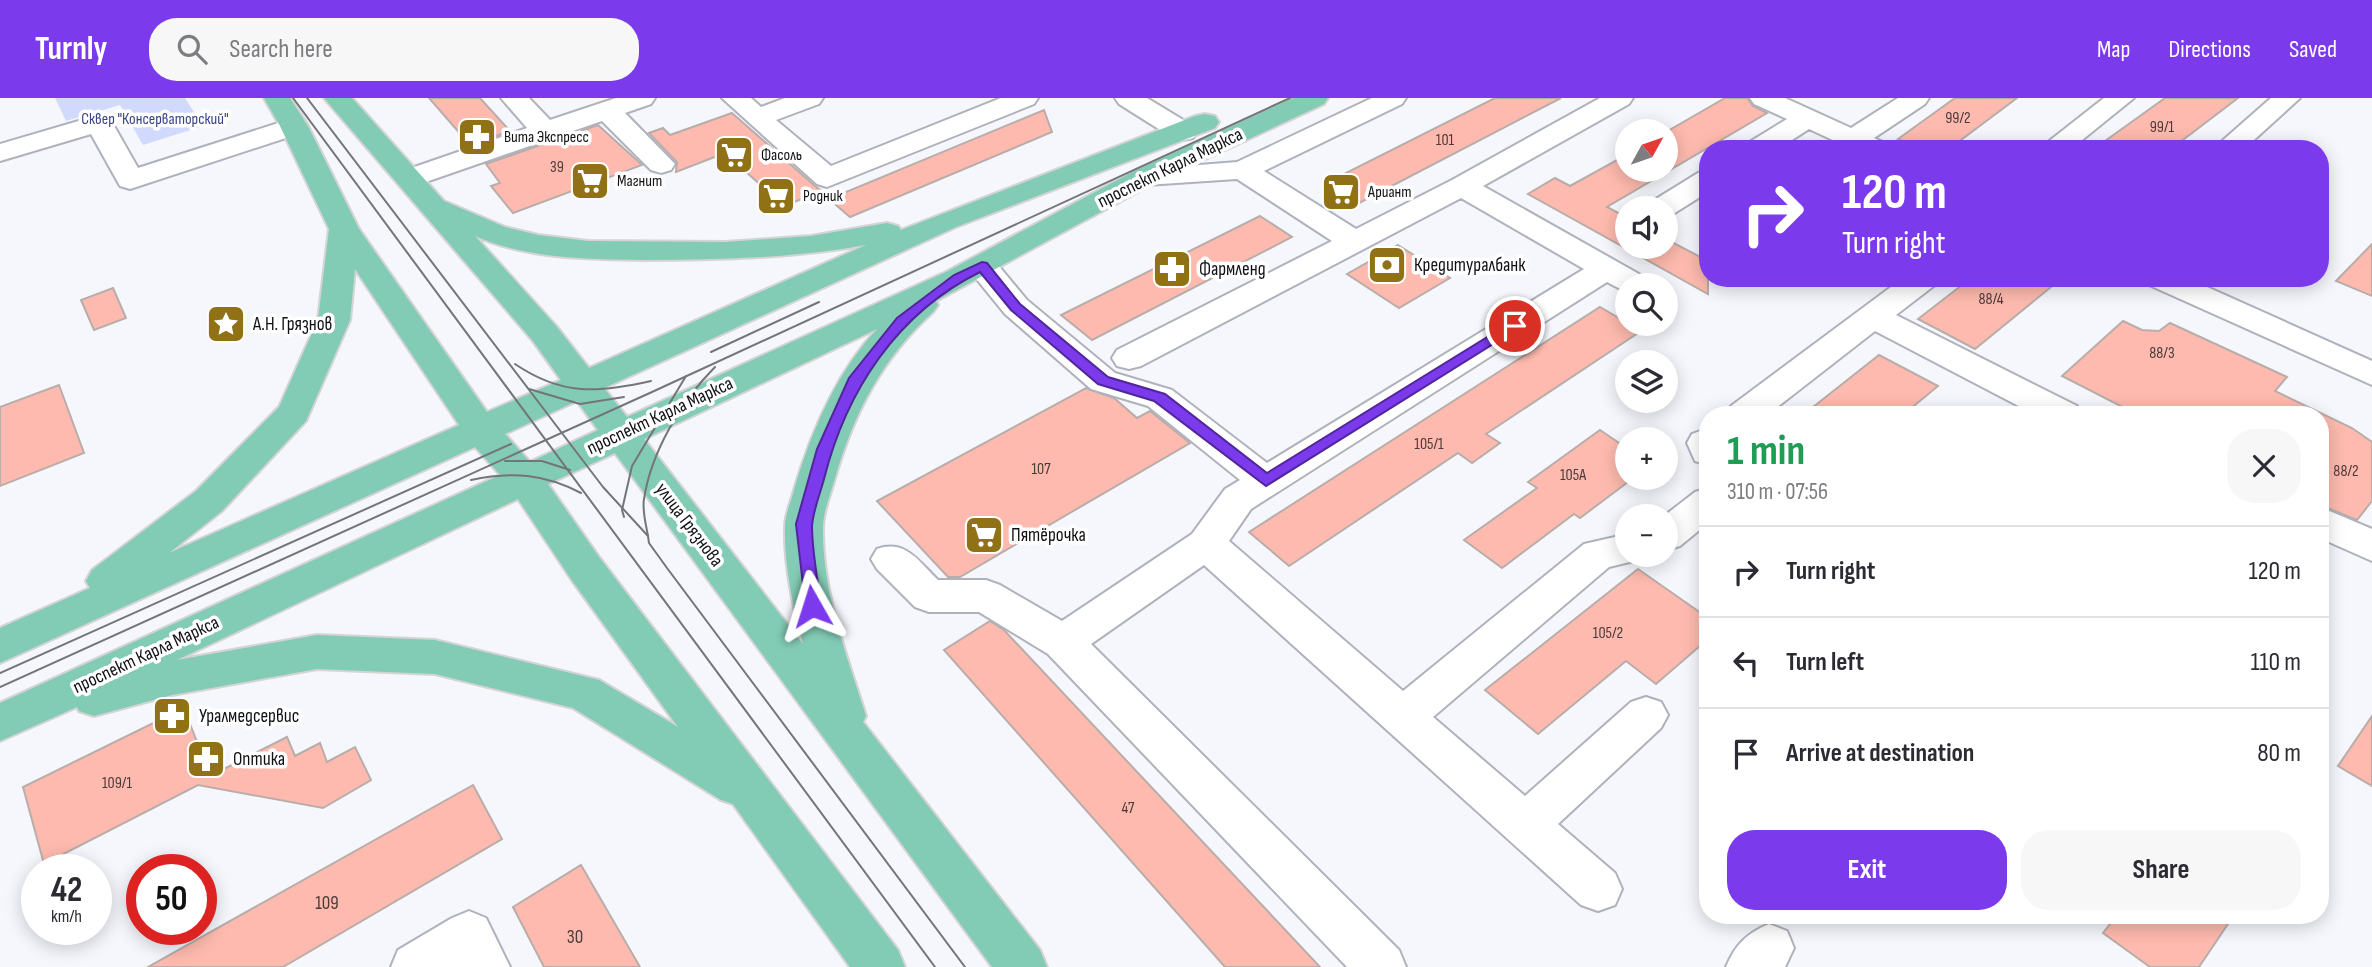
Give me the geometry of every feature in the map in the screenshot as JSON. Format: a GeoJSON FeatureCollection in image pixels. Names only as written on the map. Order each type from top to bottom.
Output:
{"type":"FeatureCollection","features":[{"type":"Feature","properties":{"kind":"main road","name":"улица Грязнова"},"geometry":{"type":"LineString","coordinates":[[337,98],[545,334],[1022,967]]}},
{"type":"Feature","properties":{"kind":"main road","name":"проспект Карла Маркса"},"geometry":{"type":"LineString","coordinates":[[0,646],[945,221],[1183,132],[1258,98]]}},
{"type":"Feature","properties":{"kind":"main road","name":"проспект Карла Маркса"},"geometry":{"type":"LineString","coordinates":[[3,722],[971,272],[1146,176],[1315,98]]}},
{"type":"Feature","properties":{"kind":"main road"},"geometry":{"type":"LineString","coordinates":[[285,111],[344,229],[480,429],[525,480],[585,568],[880,967]]}},
{"type":"Feature","properties":{"kind":"main road"},"geometry":{"type":"LineString","coordinates":[[433,204],[494,233],[538,244],[588,250],[726,251],[811,245],[945,221]]}},
{"type":"Feature","properties":{"kind":"main road"},"geometry":{"type":"LineString","coordinates":[[40,628],[130,564],[209,501],[294,413],[334,320],[344,229]]}},
{"type":"Feature","properties":{"kind":"main road"},"geometry":{"type":"LineString","coordinates":[[851,738],[812,606],[804,524],[824,449],[856,378],[902,321],[971,272]]}},
{"type":"Feature","properties":{"kind":"main road"},"geometry":{"type":"LineString","coordinates":[[3,722],[172,678],[317,652],[435,657],[584,692],[754,796]]}},
{"type":"Feature","properties":{"kind":"lane"},"geometry":{"type":"LineString","coordinates":[[513,98],[545,131]]}},
{"type":"Feature","properties":{"kind":"lane"},"geometry":{"type":"LineString","coordinates":[[410,178],[642,98]]}},
{"type":"Feature","properties":{"kind":"lane"},"geometry":{"type":"LineString","coordinates":[[735,98],[827,177],[1025,98]]}},
{"type":"Feature","properties":{"kind":"lane"},"geometry":{"type":"LineString","coordinates":[[758,117],[810,98]]}},
{"type":"Feature","properties":{"kind":"lane"},"geometry":{"type":"LineString","coordinates":[[1128,98],[1183,132]]}},
{"type":"Feature","properties":{"kind":"lane"},"geometry":{"type":"LineString","coordinates":[[1146,176],[1243,170],[1393,98]]}},
{"type":"Feature","properties":{"kind":"lane"},"geometry":{"type":"LineString","coordinates":[[1129,358],[1462,186],[1620,98]]}},
{"type":"Feature","properties":{"kind":"lane"},"geometry":{"type":"LineString","coordinates":[[1763,98],[1855,140]]}},
{"type":"Feature","properties":{"kind":"lane"},"geometry":{"type":"LineString","coordinates":[[1869,140],[1916,98]]}},
{"type":"Feature","properties":{"kind":"lane"},"geometry":{"type":"LineString","coordinates":[[2065,140],[2121,98]]}},
{"type":"Feature","properties":{"kind":"lane"},"geometry":{"type":"LineString","coordinates":[[2238,140],[2287,98]]}},
{"type":"Feature","properties":{"kind":"lane"},"geometry":{"type":"LineString","coordinates":[[606,110],[661,164]]}},
{"type":"Feature","properties":{"kind":"lane"},"geometry":{"type":"LineString","coordinates":[[0,153],[99,123],[124,171],[285,111]]}},
{"type":"Feature","properties":{"kind":"lane"},"geometry":{"type":"LineString","coordinates":[[1773,140],[1808,118]]}},
{"type":"Feature","properties":{"kind":"lane"},"geometry":{"type":"LineString","coordinates":[[1243,170],[1354,241]]}},
{"type":"Feature","properties":{"kind":"lane"},"geometry":{"type":"LineString","coordinates":[[1678,198],[1699,185]]}},
{"type":"Feature","properties":{"kind":"lane"},"geometry":{"type":"LineString","coordinates":[[1462,186],[1615,274]]}},
{"type":"Feature","properties":{"kind":"lane"},"geometry":{"type":"LineString","coordinates":[[1063,642],[1206,544],[1238,499],[1606,269]]}},
{"type":"Feature","properties":{"kind":"lane"},"geometry":{"type":"LineString","coordinates":[[971,272],[1103,380],[1160,398],[1266,481]]}},
{"type":"Feature","properties":{"kind":"lane"},"geometry":{"type":"LineString","coordinates":[[1755,406],[1912,287]]}},
{"type":"Feature","properties":{"kind":"lane"},"geometry":{"type":"LineString","coordinates":[[2180,287],[2372,374]]}},
{"type":"Feature","properties":{"kind":"lane"},"geometry":{"type":"LineString","coordinates":[[1873,316],[2048,406]]}},
{"type":"Feature","properties":{"kind":"lane"},"geometry":{"type":"LineString","coordinates":[[1678,526],[1699,509]]}},
{"type":"Feature","properties":{"kind":"lane"},"geometry":{"type":"LineString","coordinates":[[2329,526],[2372,547]]}},
{"type":"Feature","properties":{"kind":"lane"},"geometry":{"type":"LineString","coordinates":[[1206,544],[1598,889]]}},
{"type":"Feature","properties":{"kind":"lane"},"geometry":{"type":"LineString","coordinates":[[1403,716],[1598,554],[1615,551]]}},
{"type":"Feature","properties":{"kind":"lane"},"geometry":{"type":"LineString","coordinates":[[891,559],[929,596],[986,596],[1063,642],[1381,967]]}},
{"type":"Feature","properties":{"kind":"lane"},"geometry":{"type":"LineString","coordinates":[[1525,825],[1646,715]]}},
{"type":"Feature","properties":{"kind":"lane"},"geometry":{"type":"LineString","coordinates":[[416,967],[469,935],[485,967]]}},
{"type":"Feature","properties":{"kind":"green space","name":"Сквер \"Консерваторский\""},"geometry":{"type":"Polygon","coordinates":[[[55,98],[185,98],[203,126],[143,145],[120,105],[66,121],[55,98]]]}},
{"type":"Feature","properties":{"kind":"building"},"geometry":{"type":"Polygon","coordinates":[[[429,98],[480,98],[510,131],[470,145],[429,98]]]}},
{"type":"Feature","properties":{"kind":"building"},"geometry":{"type":"Polygon","coordinates":[[[1495,98],[1561,98],[1359,203],[1326,183],[1495,98]]]}},
{"type":"Feature","properties":{"kind":"building"},"geometry":{"type":"Polygon","coordinates":[[[1725,98],[1747,98],[1753,106],[1767,113],[1721,140],[1699,140],[1699,153],[1678,165],[1678,125],[1725,98]]]}},
{"type":"Feature","properties":{"kind":"building"},"geometry":{"type":"Polygon","coordinates":[[[1955,98],[2017,98],[1961,140],[1898,139],[1955,98]]]}},
{"type":"Feature","properties":{"kind":"building"},"geometry":{"type":"Polygon","coordinates":[[[2165,98],[2238,98],[2183,140],[2107,140],[2165,98]]]}},
{"type":"Feature","properties":{"kind":"building"},"geometry":{"type":"Polygon","coordinates":[[[1044,110],[1052,132],[850,217],[829,199],[1044,110]]]}},
{"type":"Feature","properties":{"kind":"building"},"geometry":{"type":"Polygon","coordinates":[[[732,113],[822,191],[784,206],[725,153],[676,172],[677,162],[649,133],[663,128],[670,135],[732,113]]]}},
{"type":"Feature","properties":{"kind":"building"},"geometry":{"type":"Polygon","coordinates":[[[598,125],[642,165],[513,213],[491,186],[500,183],[486,164],[598,125]]]}},
{"type":"Feature","properties":{"kind":"building"},"geometry":{"type":"Polygon","coordinates":[[[1615,161],[1615,182],[1650,182],[1626,196],[1615,196],[1615,202],[1607,207],[1615,211],[1615,242],[1528,194],[1555,178],[1570,186],[1615,161]]]}},
{"type":"Feature","properties":{"kind":"building"},"geometry":{"type":"Polygon","coordinates":[[[1260,216],[1292,237],[1092,340],[1061,315],[1260,216]]]}},
{"type":"Feature","properties":{"kind":"building"},"geometry":{"type":"Polygon","coordinates":[[[2372,244],[2372,296],[2336,281],[2372,244]]]}},
{"type":"Feature","properties":{"kind":"building"},"geometry":{"type":"Polygon","coordinates":[[[1398,245],[1450,278],[1399,308],[1347,274],[1398,245]]]}},
{"type":"Feature","properties":{"kind":"building"},"geometry":{"type":"Polygon","coordinates":[[[1678,245],[1699,256],[1699,287],[1708,287],[1708,294],[1678,277],[1678,273],[1670,273],[1645,259],[1678,259],[1678,245]]]}},
{"type":"Feature","properties":{"kind":"building"},"geometry":{"type":"Polygon","coordinates":[[[1959,287],[2051,287],[1975,349],[1918,319],[1959,287]]]}},
{"type":"Feature","properties":{"kind":"building"},"geometry":{"type":"Polygon","coordinates":[[[113,288],[126,318],[94,330],[81,300],[113,288]]]}},
{"type":"Feature","properties":{"kind":"building"},"geometry":{"type":"Polygon","coordinates":[[[1600,307],[1615,316],[1615,336],[1633,336],[1486,434],[1500,443],[1472,463],[1458,453],[1289,566],[1249,532],[1600,307]]]}},
{"type":"Feature","properties":{"kind":"building"},"geometry":{"type":"Polygon","coordinates":[[[2123,321],[2142,330],[2159,331],[2170,323],[2287,377],[2275,391],[2306,406],[2120,406],[2062,376],[2123,321]]]}},
{"type":"Feature","properties":{"kind":"building"},"geometry":{"type":"Polygon","coordinates":[[[1879,355],[1938,386],[1914,406],[1814,406],[1879,355]]]}},
{"type":"Feature","properties":{"kind":"building"},"geometry":{"type":"Polygon","coordinates":[[[59,385],[84,453],[0,486],[0,407],[59,385]]]}},
{"type":"Feature","properties":{"kind":"building"},"geometry":{"type":"Polygon","coordinates":[[[1086,388],[1114,398],[1137,418],[1150,411],[1190,443],[960,577],[948,577],[877,501],[1086,388]]]}},
{"type":"Feature","properties":{"kind":"building"},"geometry":{"type":"Polygon","coordinates":[[[2329,417],[2372,442],[2372,501],[2357,520],[2329,509],[2329,417]]]}},
{"type":"Feature","properties":{"kind":"building"},"geometry":{"type":"Polygon","coordinates":[[[1600,430],[1615,440],[1615,490],[1617,490],[1580,518],[1574,514],[1502,568],[1464,540],[1537,488],[1528,482],[1600,430]]]}},
{"type":"Feature","properties":{"kind":"building"},"geometry":{"type":"Polygon","coordinates":[[[1638,569],[1699,612],[1699,647],[1656,684],[1626,661],[1538,734],[1485,690],[1638,569]]]}},
{"type":"Feature","properties":{"kind":"building"},"geometry":{"type":"Polygon","coordinates":[[[990,621],[1004,630],[1320,967],[1225,967],[944,650],[990,621]]]}},
{"type":"Feature","properties":{"kind":"building"},"geometry":{"type":"Polygon","coordinates":[[[184,708],[210,776],[287,737],[295,756],[320,743],[327,762],[355,747],[371,780],[323,808],[198,785],[63,854],[41,854],[23,787],[184,708]]]}},
{"type":"Feature","properties":{"kind":"building"},"geometry":{"type":"Polygon","coordinates":[[[2372,716],[2372,786],[2338,766],[2372,716]]]}},
{"type":"Feature","properties":{"kind":"building"},"geometry":{"type":"Polygon","coordinates":[[[473,785],[502,839],[283,967],[148,967],[187,945],[217,945],[217,928],[473,785]]]}},
{"type":"Feature","properties":{"kind":"building"},"geometry":{"type":"Polygon","coordinates":[[[581,865],[640,967],[544,967],[513,907],[581,865]]]}},
{"type":"Feature","properties":{"kind":"building"},"geometry":{"type":"Polygon","coordinates":[[[2110,924],[2228,924],[2199,967],[2150,967],[2103,933],[2110,924]]]}},
{"type":"Feature","properties":{"kind":"tram line"},"geometry":{"type":"LineString","coordinates":[[293,98],[546,440]]}},
{"type":"Feature","properties":{"kind":"tram line"},"geometry":{"type":"LineString","coordinates":[[307,98],[562,433]]}},
{"type":"Feature","properties":{"kind":"tram line"},"geometry":{"type":"LineString","coordinates":[[686,376],[1290,98]]}},
{"type":"Feature","properties":{"kind":"tram line"},"geometry":{"type":"LineString","coordinates":[[711,352],[819,302]]}},
{"type":"Feature","properties":{"kind":"tram line"},"geometry":{"type":"LineString","coordinates":[[515,364],[549,382],[565,387],[614,388],[651,381]]}},
{"type":"Feature","properties":{"kind":"tram line"},"geometry":{"type":"LineString","coordinates":[[648,536],[644,504],[653,463],[680,411],[715,367]]}},
{"type":"Feature","properties":{"kind":"tram line"},"geometry":{"type":"LineString","coordinates":[[562,433],[686,376]]}},
{"type":"Feature","properties":{"kind":"tram line"},"geometry":{"type":"LineString","coordinates":[[622,508],[632,466],[686,376]]}},
{"type":"Feature","properties":{"kind":"tram line"},"geometry":{"type":"LineString","coordinates":[[529,389],[580,404],[624,397]]}},
{"type":"Feature","properties":{"kind":"tram line"},"geometry":{"type":"LineString","coordinates":[[546,440],[562,433]]}},
{"type":"Feature","properties":{"kind":"tram line"},"geometry":{"type":"LineString","coordinates":[[562,433],[622,508]]}},
{"type":"Feature","properties":{"kind":"tram line"},"geometry":{"type":"LineString","coordinates":[[0,687],[546,440]]}},
{"type":"Feature","properties":{"kind":"tram line"},"geometry":{"type":"LineString","coordinates":[[546,440],[567,469]]}},
{"type":"Feature","properties":{"kind":"tram line"},"geometry":{"type":"LineString","coordinates":[[0,673],[511,444]]}},
{"type":"Feature","properties":{"kind":"tram line"},"geometry":{"type":"LineString","coordinates":[[505,461],[542,461],[567,469]]}},
{"type":"Feature","properties":{"kind":"tram line"},"geometry":{"type":"LineString","coordinates":[[567,469],[935,967]]}},
{"type":"Feature","properties":{"kind":"tram line"},"geometry":{"type":"LineString","coordinates":[[471,480],[528,476],[554,482],[581,493]]}},
{"type":"Feature","properties":{"kind":"tram line"},"geometry":{"type":"LineString","coordinates":[[622,508],[648,536]]}},
{"type":"Feature","properties":{"kind":"tram line"},"geometry":{"type":"LineString","coordinates":[[622,508],[624,517]]}},
{"type":"Feature","properties":{"kind":"tram line"},"geometry":{"type":"LineString","coordinates":[[648,536],[649,543],[667,568],[965,967]]}},
{"type":"Feature","properties":{"kind":"place","name":"Вита Экспресс"},"geometry":{"type":"Point","coordinates":[477,137]}},
{"type":"Feature","properties":{"kind":"place","name":"Фасоль"},"geometry":{"type":"Point","coordinates":[734,155]}},
{"type":"Feature","properties":{"kind":"place","name":"Магнит"},"geometry":{"type":"Point","coordinates":[590,181]}},
{"type":"Feature","properties":{"kind":"place","name":"Ариант"},"geometry":{"type":"Point","coordinates":[1341,192]}},
{"type":"Feature","properties":{"kind":"place","name":"Родник"},"geometry":{"type":"Point","coordinates":[776,196]}},
{"type":"Feature","properties":{"kind":"place","name":"Кредитуралбанк"},"geometry":{"type":"Point","coordinates":[1387,265]}},
{"type":"Feature","properties":{"kind":"place","name":"Фармленд"},"geometry":{"type":"Point","coordinates":[1172,269]}},
{"type":"Feature","properties":{"kind":"place","name":"А.Н. Грязнов"},"geometry":{"type":"Point","coordinates":[226,324]}},
{"type":"Feature","properties":{"kind":"place","name":"Пятёрочка"},"geometry":{"type":"Point","coordinates":[984,535]}},
{"type":"Feature","properties":{"kind":"place","name":"Уралмедсервис"},"geometry":{"type":"Point","coordinates":[172,716]}},
{"type":"Feature","properties":{"kind":"place","name":"Оптика"},"geometry":{"type":"Point","coordinates":[206,759]}},
{"type":"Feature","properties":{"kind":"route"},"geometry":{"type":"LineString","coordinates":[[812,606],[804,524],[824,449],[856,378],[902,321],[959,278],[982,266],[1016,307],[1103,380],[1160,398],[1266,481],[1515,326]]}}]}
